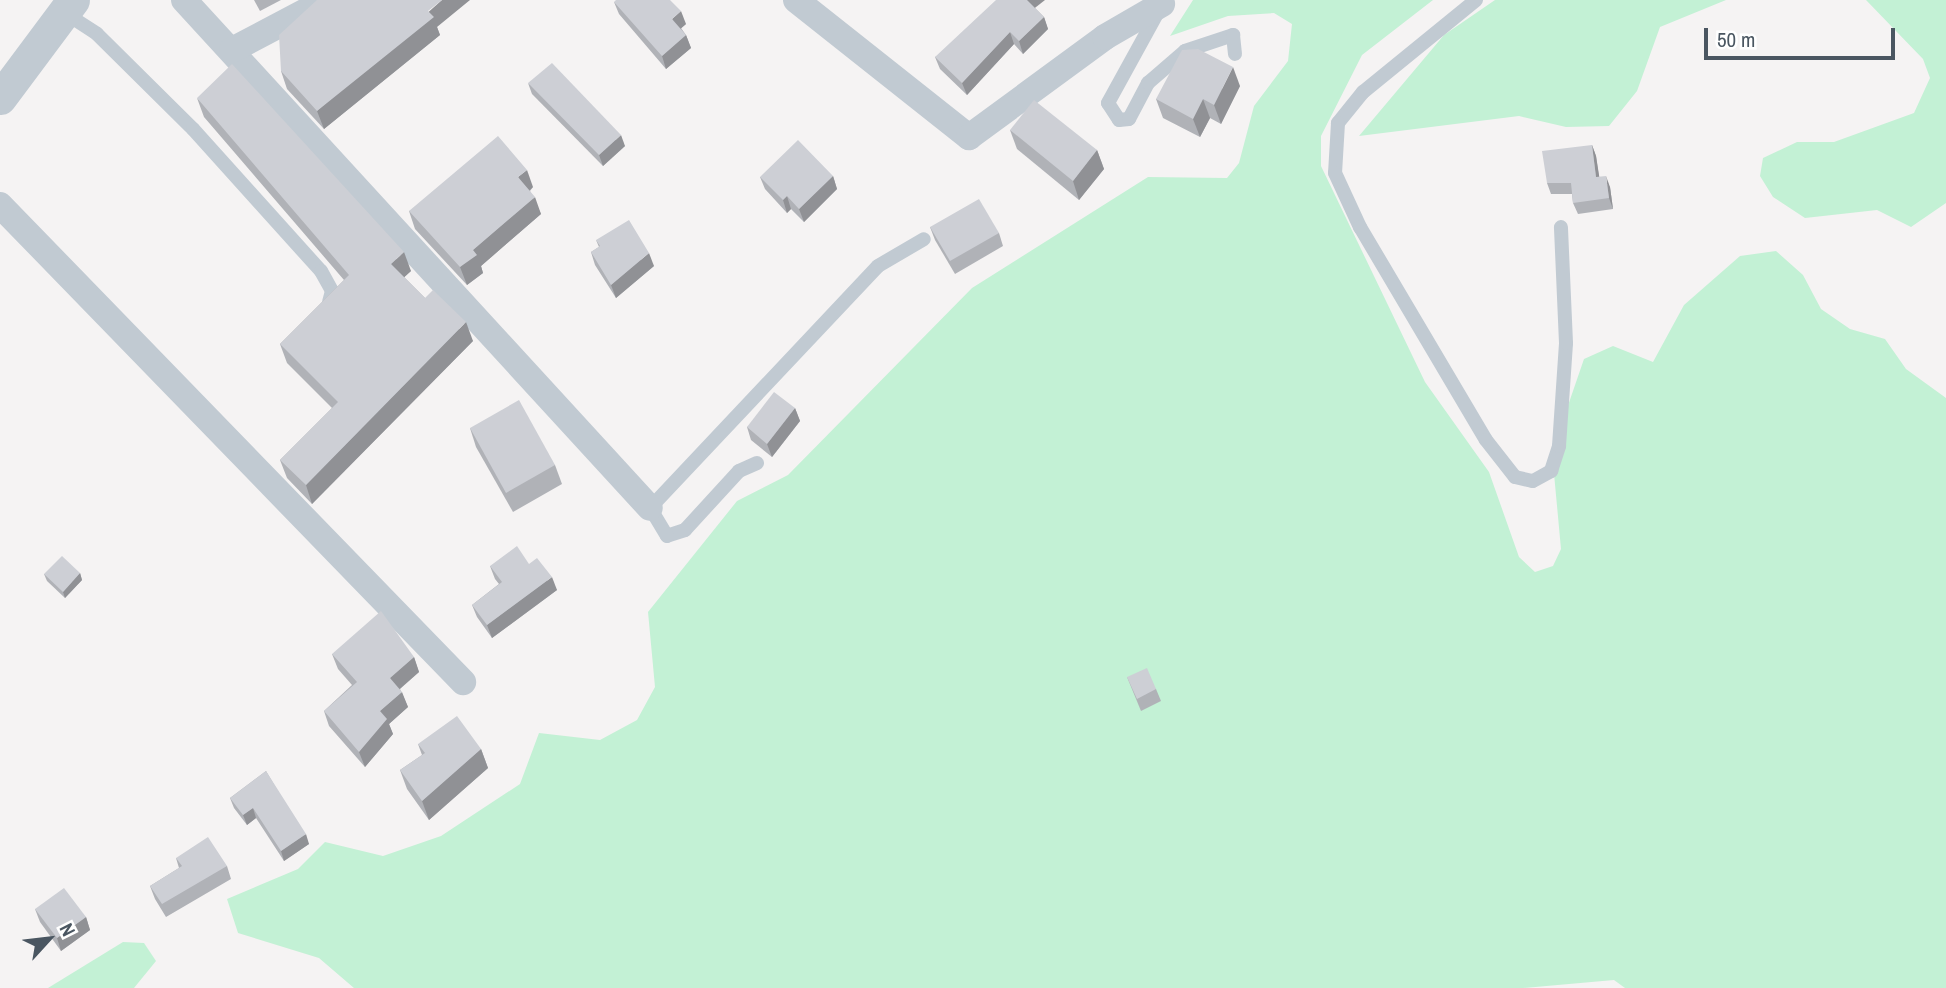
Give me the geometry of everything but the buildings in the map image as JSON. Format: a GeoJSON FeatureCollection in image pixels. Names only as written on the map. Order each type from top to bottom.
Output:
{"type":"FeatureCollection","features":[{"type":"Feature","properties":{"kind":"street"},"geometry":{"type":"LineString","coordinates":[[184,0],[650,508]]}},
{"type":"Feature","properties":{"kind":"street"},"geometry":{"type":"LineString","coordinates":[[232,50],[327,0]]}},
{"type":"Feature","properties":{"kind":"street"},"geometry":{"type":"LineString","coordinates":[[796,0],[969,137],[1105,37],[1166,2]]}},
{"type":"Feature","properties":{"kind":"street"},"geometry":{"type":"LineString","coordinates":[[0,98],[69,7]]}},
{"type":"Feature","properties":{"kind":"street"},"geometry":{"type":"LineString","coordinates":[[0,205],[463,682]]}},
{"type":"Feature","properties":{"kind":"lane"},"geometry":{"type":"LineString","coordinates":[[1476,0],[1346,113],[1338,123],[1335,173],[1366,238],[1486,440],[1515,477],[1533,481],[1551,471],[1559,446],[1566,342],[1561,227]]}},
{"type":"Feature","properties":{"kind":"lane"},"geometry":{"type":"LineString","coordinates":[[1166,2],[1108,103],[1119,120],[1129,120],[1148,83],[1185,51],[1233,35],[1235,54]]}},
{"type":"Feature","properties":{"kind":"lane"},"geometry":{"type":"LineString","coordinates":[[69,7],[193,129],[321,271],[332,291],[329,302]]}},
{"type":"Feature","properties":{"kind":"lane"},"geometry":{"type":"LineString","coordinates":[[757,463],[740,471],[676,536],[667,536],[650,508],[878,266],[924,239]]}},
{"type":"Feature","properties":{"kind":"green space"},"geometry":{"type":"Polygon","coordinates":[[[1193,0],[1433,0],[1362,55],[1321,136],[1321,166],[1425,382],[1489,472],[1519,557],[1535,572],[1553,566],[1561,549],[1552,452],[1584,359],[1613,346],[1653,362],[1684,305],[1740,256],[1776,251],[1803,275],[1821,309],[1850,329],[1885,339],[1906,369],[1946,398],[1946,988],[1625,988],[1614,980],[1523,988],[354,988],[319,958],[238,933],[227,899],[298,869],[325,842],[383,856],[441,836],[520,784],[539,733],[600,740],[637,720],[655,687],[648,612],[737,501],[788,475],[972,288],[1148,177],[1227,178],[1239,163],[1254,106],[1288,61],[1292,24],[1274,13],[1228,16],[1170,36],[1193,0]]]}},
{"type":"Feature","properties":{"kind":"green space"},"geometry":{"type":"Polygon","coordinates":[[[1495,0],[1726,0],[1660,27],[1637,91],[1609,126],[1566,127],[1519,116],[1359,136],[1444,35],[1495,0]]]}},
{"type":"Feature","properties":{"kind":"green space"},"geometry":{"type":"Polygon","coordinates":[[[1866,0],[1946,0],[1946,203],[1911,227],[1877,210],[1805,218],[1773,197],[1760,176],[1763,158],[1797,142],[1834,142],[1914,113],[1930,78],[1923,59],[1866,0]]]}},
{"type":"Feature","properties":{"kind":"green space"},"geometry":{"type":"Polygon","coordinates":[[[123,942],[144,943],[156,961],[134,988],[48,988],[123,942]]]}}]}
